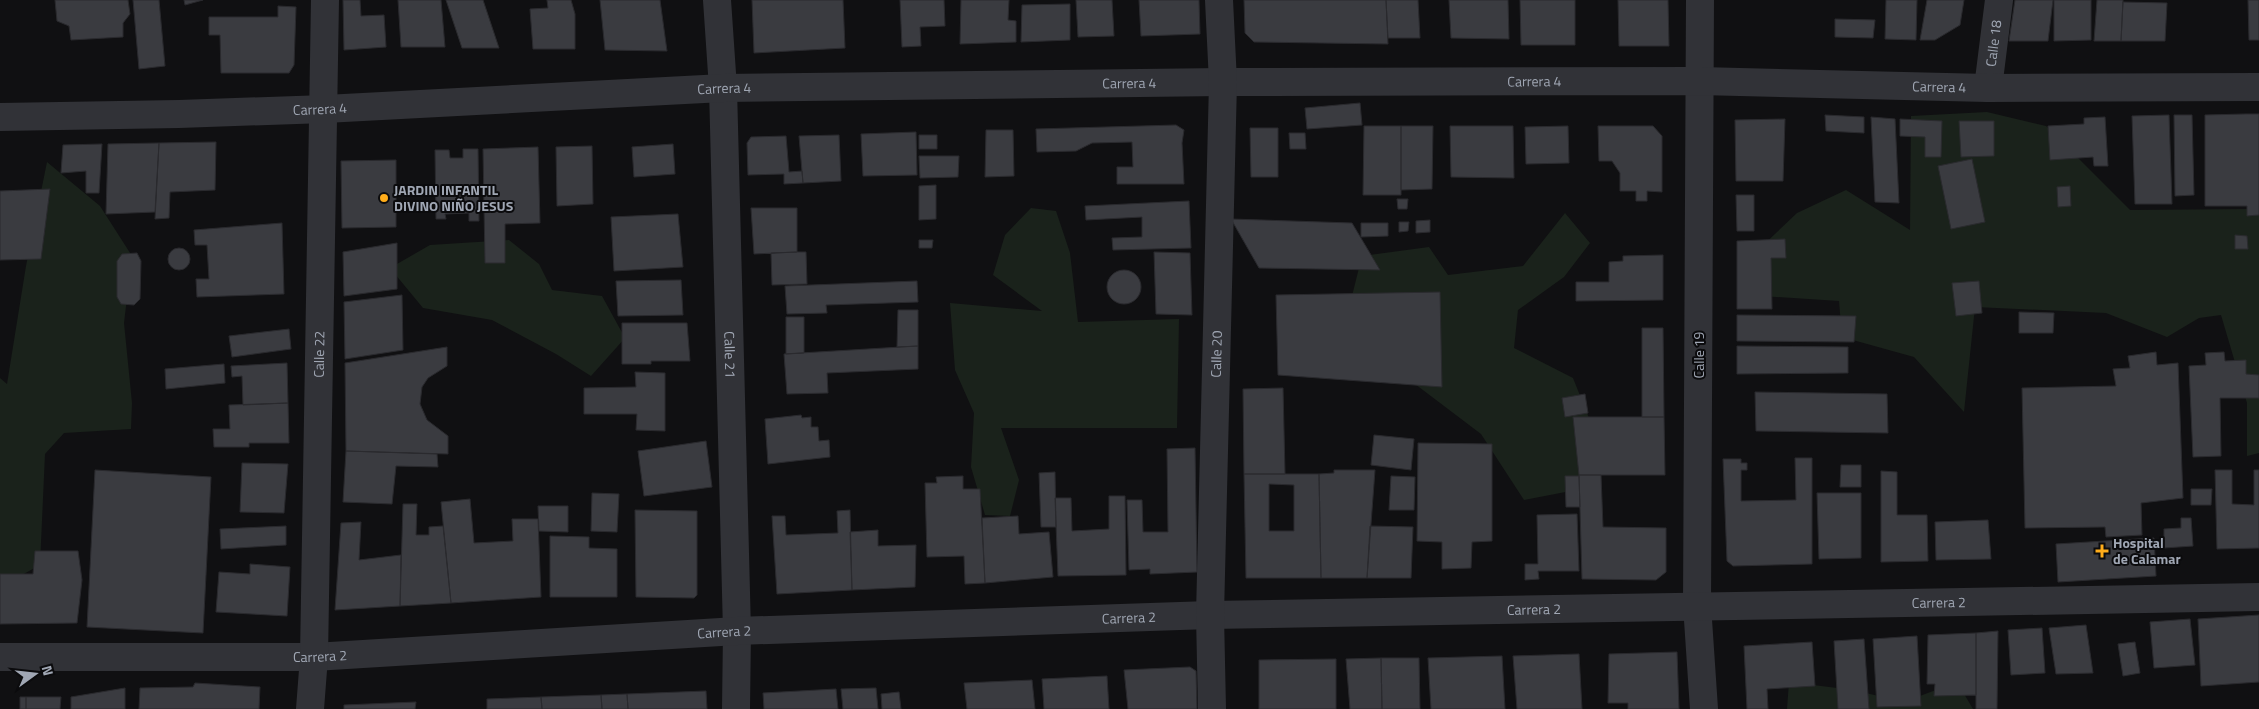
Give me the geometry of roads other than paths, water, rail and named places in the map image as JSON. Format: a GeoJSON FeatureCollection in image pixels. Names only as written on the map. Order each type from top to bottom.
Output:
{"type":"FeatureCollection","features":[{"type":"Feature","properties":{"kind":"street","name":"Calle 22"},"geometry":{"type":"LineString","coordinates":[[310,709],[314,657],[325,0]]}},
{"type":"Feature","properties":{"kind":"street","name":"Calle 21"},"geometry":{"type":"LineString","coordinates":[[716,0],[723,88],[738,631],[736,709]]}},
{"type":"Feature","properties":{"kind":"street","name":"Calle 20"},"geometry":{"type":"LineString","coordinates":[[1212,709],[1210,615],[1224,82],[1219,0]]}},
{"type":"Feature","properties":{"kind":"street","name":"Calle 19"},"geometry":{"type":"LineString","coordinates":[[1700,0],[1697,606],[1704,709]]}},
{"type":"Feature","properties":{"kind":"street","name":"Calle 18"},"geometry":{"type":"LineString","coordinates":[[1988,88],[2000,0]]}},
{"type":"Feature","properties":{"kind":"street","name":"Carrera 4"},"geometry":{"type":"LineString","coordinates":[[0,117],[324,109],[723,88],[1224,82],[1700,81],[1988,88],[2259,87]]}},
{"type":"Feature","properties":{"kind":"street","name":"Carrera 2"},"geometry":{"type":"LineString","coordinates":[[0,657],[314,657],[738,631],[1210,615],[2259,597]]}},
{"type":"Feature","properties":{"kind":"place","name":"JARDIN INFANTIL DIVINO NIÑO JESUS"},"geometry":{"type":"Point","coordinates":[384,198]}},
{"type":"Feature","properties":{"kind":"place","name":"Hospital de Calamar"},"geometry":{"type":"Point","coordinates":[2102,551]}}]}
